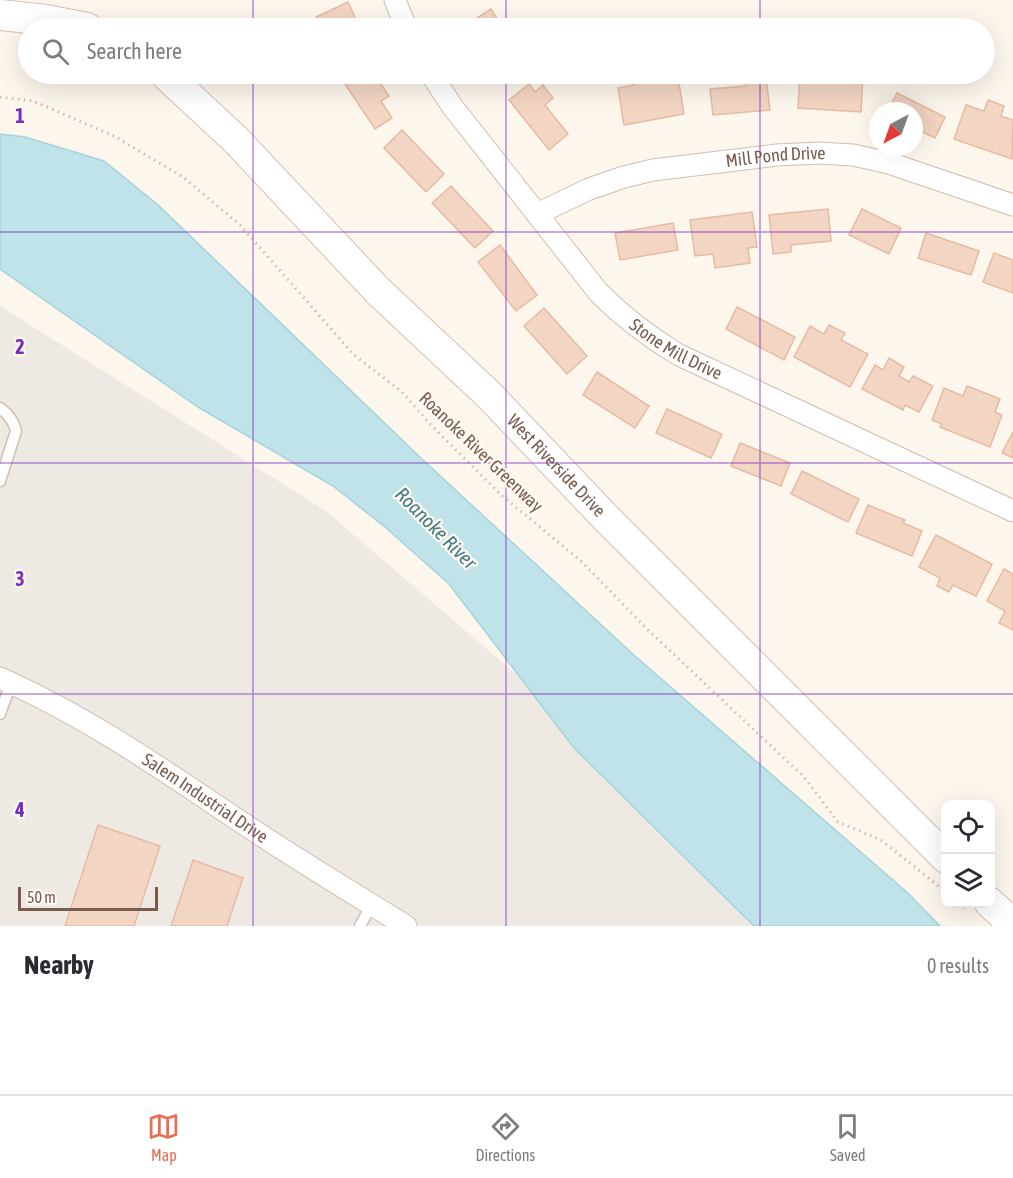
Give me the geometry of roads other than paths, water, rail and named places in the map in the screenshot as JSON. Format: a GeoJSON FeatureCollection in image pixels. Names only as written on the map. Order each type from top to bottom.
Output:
{"type":"FeatureCollection","features":[{"type":"Feature","properties":{"kind":"street"},"geometry":{"type":"LineString","coordinates":[[395,0],[402,18]]}},
{"type":"Feature","properties":{"kind":"street"},"geometry":{"type":"LineString","coordinates":[[0,15],[28,18]]}},
{"type":"Feature","properties":{"kind":"street","name":"West Riverside Drive"},"geometry":{"type":"LineString","coordinates":[[176,84],[236,140],[378,291],[489,395],[639,552],[941,854]]}},
{"type":"Feature","properties":{"kind":"street","name":"Stone Mill Drive"},"geometry":{"type":"LineString","coordinates":[[438,84],[452,106],[599,293],[649,337],[679,355],[1013,511]]}},
{"type":"Feature","properties":{"kind":"street","name":"Mill Pond Drive"},"geometry":{"type":"LineString","coordinates":[[537,214],[589,189],[633,175],[777,155],[819,153],[853,155],[889,163],[1013,205]]}},
{"type":"Feature","properties":{"kind":"street","name":"Salem Industrial Drive"},"geometry":{"type":"LineString","coordinates":[[6,681],[117,740],[248,827],[406,926]]}},
{"type":"Feature","properties":{"kind":"street"},"geometry":{"type":"LineString","coordinates":[[995,908],[1013,924]]}},
{"type":"Feature","properties":{"kind":"lane"},"geometry":{"type":"LineString","coordinates":[[0,408],[14,424],[16,431],[0,481]]}},
{"type":"Feature","properties":{"kind":"lane"},"geometry":{"type":"LineString","coordinates":[[0,714],[6,681]]}},
{"type":"Feature","properties":{"kind":"lane"},"geometry":{"type":"LineString","coordinates":[[360,926],[372,904]]}},
{"type":"Feature","properties":{"kind":"water","name":"Roanoke River"},"geometry":{"type":"Polygon","coordinates":[[[0,134],[25,137],[104,161],[157,204],[423,460],[635,656],[909,894],[940,926],[754,926],[574,748],[449,584],[385,527],[333,486],[198,407],[0,269],[0,134]]]}}]}
